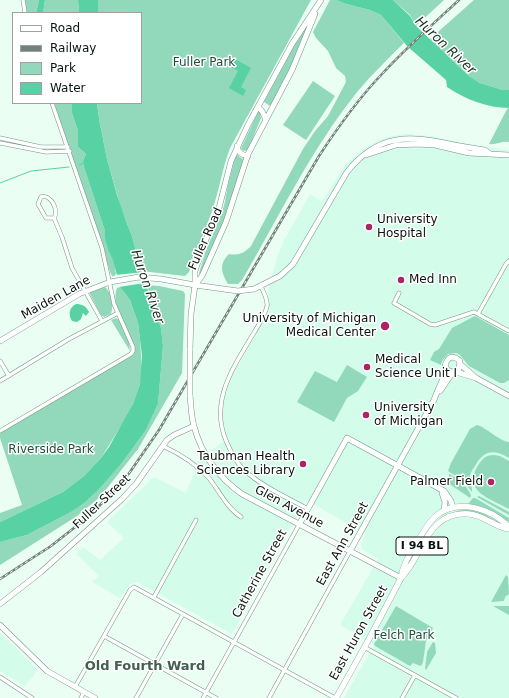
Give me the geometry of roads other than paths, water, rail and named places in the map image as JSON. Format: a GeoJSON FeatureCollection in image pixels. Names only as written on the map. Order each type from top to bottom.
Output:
{"type":"FeatureCollection","features":[{"type":"Feature","properties":{"kind":"main road","name":"Fuller Road"},"geometry":{"type":"LineString","coordinates":[[195,285],[195,271],[204,244],[219,208],[231,161],[292,44],[321,0]]}},
{"type":"Feature","properties":{"kind":"main road","name":"Fuller Road"},"geometry":{"type":"LineString","coordinates":[[195,285],[202,276],[226,222],[248,156],[292,70],[321,0]]}},
{"type":"Feature","properties":{"kind":"main road"},"geometry":{"type":"LineString","coordinates":[[258,107],[262,111],[266,120]]}},
{"type":"Feature","properties":{"kind":"main road","name":"Maiden Lane"},"geometry":{"type":"LineString","coordinates":[[0,341],[85,291],[117,280],[153,278],[238,291],[254,289],[261,286],[280,276],[293,264],[341,180],[352,166],[363,156],[396,145],[417,144],[469,153],[509,155]]}},
{"type":"Feature","properties":{"kind":"main road"},"geometry":{"type":"LineString","coordinates":[[238,146],[242,155],[248,156]]}},
{"type":"Feature","properties":{"kind":"main road"},"geometry":{"type":"LineString","coordinates":[[194,426],[190,395],[190,350],[191,314],[195,285]]}},
{"type":"Feature","properties":{"kind":"main road"},"geometry":{"type":"LineString","coordinates":[[476,378],[460,364],[457,358],[451,357],[446,362],[446,368],[454,372],[476,378],[509,394]]}},
{"type":"Feature","properties":{"kind":"main road"},"geometry":{"type":"LineString","coordinates":[[454,372],[459,369],[460,364]]}},
{"type":"Feature","properties":{"kind":"main road","name":"East Ann Street"},"geometry":{"type":"LineString","coordinates":[[434,400],[446,368]]}},
{"type":"Feature","properties":{"kind":"main road","name":"East Ann Street"},"geometry":{"type":"LineString","coordinates":[[350,551],[434,400],[454,372]]}},
{"type":"Feature","properties":{"kind":"main road","name":"Fuller Street"},"geometry":{"type":"LineString","coordinates":[[0,604],[41,572],[122,499],[136,484],[163,446],[174,434],[194,426]]}},
{"type":"Feature","properties":{"kind":"main road","name":"Glen Avenue"},"geometry":{"type":"LineString","coordinates":[[194,426],[207,456],[223,479],[242,494],[300,523],[401,578]]}},
{"type":"Feature","properties":{"kind":"main road","name":"Catherine Street"},"geometry":{"type":"LineString","coordinates":[[300,523],[348,438],[398,465]]}},
{"type":"Feature","properties":{"kind":"main road"},"geometry":{"type":"LineString","coordinates":[[398,465],[444,491],[453,508],[452,512],[447,518]]}},
{"type":"Feature","properties":{"kind":"main road"},"geometry":{"type":"LineString","coordinates":[[436,487],[445,498],[444,511]]}},
{"type":"Feature","properties":{"kind":"main road","name":"I 94 BL"},"geometry":{"type":"LineString","coordinates":[[453,508],[465,506],[480,509],[504,522],[509,528]]}},
{"type":"Feature","properties":{"kind":"main road","name":"East Huron Street"},"geometry":{"type":"LineString","coordinates":[[401,578],[402,568],[431,521],[444,511],[453,508]]}},
{"type":"Feature","properties":{"kind":"main road","name":"East Huron Street"},"geometry":{"type":"LineString","coordinates":[[335,698],[401,578],[408,571],[432,529],[447,518],[454,515],[466,514],[475,515],[501,528],[509,528]]}},
{"type":"Feature","properties":{"kind":"main road"},"geometry":{"type":"LineString","coordinates":[[1,625],[45,669],[95,698]]}},
{"type":"Feature","properties":{"kind":"street"},"geometry":{"type":"LineString","coordinates":[[22,0],[25,12]]}},
{"type":"Feature","properties":{"kind":"street"},"geometry":{"type":"LineString","coordinates":[[0,431],[132,352],[133,347],[114,304],[102,248],[52,104]]}},
{"type":"Feature","properties":{"kind":"street"},"geometry":{"type":"LineString","coordinates":[[0,138],[46,147],[69,149]]}},
{"type":"Feature","properties":{"kind":"street"},"geometry":{"type":"LineString","coordinates":[[0,143],[46,152],[69,149]]}},
{"type":"Feature","properties":{"kind":"street"},"geometry":{"type":"LineString","coordinates":[[46,147],[46,152]]}},
{"type":"Feature","properties":{"kind":"street"},"geometry":{"type":"LineString","coordinates":[[54,218],[46,218],[38,204],[41,197],[49,197],[57,210],[54,218],[72,268],[102,322]]}},
{"type":"Feature","properties":{"kind":"street"},"geometry":{"type":"LineString","coordinates":[[478,314],[509,261]]}},
{"type":"Feature","properties":{"kind":"street"},"geometry":{"type":"LineString","coordinates":[[261,286],[266,298],[267,306],[224,386],[221,400],[221,426],[231,452],[242,468],[257,480],[308,509]]}},
{"type":"Feature","properties":{"kind":"street"},"geometry":{"type":"LineString","coordinates":[[399,293],[394,303],[430,324],[435,325],[471,312],[478,314],[509,331]]}},
{"type":"Feature","properties":{"kind":"street"},"geometry":{"type":"LineString","coordinates":[[0,381],[118,313]]}},
{"type":"Feature","properties":{"kind":"street"},"geometry":{"type":"LineString","coordinates":[[0,361],[9,376]]}},
{"type":"Feature","properties":{"kind":"street"},"geometry":{"type":"LineString","coordinates":[[163,446],[195,465],[208,478],[234,512],[241,517]]}},
{"type":"Feature","properties":{"kind":"street"},"geometry":{"type":"LineString","coordinates":[[154,597],[196,520]]}},
{"type":"Feature","properties":{"kind":"street","name":"Catherine Street"},"geometry":{"type":"LineString","coordinates":[[202,698],[300,523]]}},
{"type":"Feature","properties":{"kind":"street","name":"East Ann Street"},"geometry":{"type":"LineString","coordinates":[[269,698],[350,551]]}},
{"type":"Feature","properties":{"kind":"street"},"geometry":{"type":"LineString","coordinates":[[75,687],[132,587],[154,597],[335,698]]}},
{"type":"Feature","properties":{"kind":"street"},"geometry":{"type":"LineString","coordinates":[[136,698],[183,614]]}},
{"type":"Feature","properties":{"kind":"street"},"geometry":{"type":"LineString","coordinates":[[104,636],[216,698]]}},
{"type":"Feature","properties":{"kind":"street"},"geometry":{"type":"LineString","coordinates":[[364,647],[456,698]]}},
{"type":"Feature","properties":{"kind":"street"},"geometry":{"type":"LineString","coordinates":[[402,698],[415,675]]}},
{"type":"Feature","properties":{"kind":"street"},"geometry":{"type":"LineString","coordinates":[[0,678],[32,698]]}},
{"type":"Feature","properties":{"kind":"street"},"geometry":{"type":"LineString","coordinates":[[81,698],[84,692]]}},
{"type":"Feature","properties":{"kind":"water"},"geometry":{"type":"Polygon","coordinates":[[[39,0],[45,0],[43,12],[36,12],[39,0]]]}},
{"type":"Feature","properties":{"kind":"water"},"geometry":{"type":"Polygon","coordinates":[[[78,0],[98,0],[98,12],[79,12],[78,0]]]}},
{"type":"Feature","properties":{"kind":"water","name":"Huron River"},"geometry":{"type":"Polygon","coordinates":[[[336,0],[393,0],[410,16],[416,26],[469,76],[480,83],[503,90],[509,90],[509,108],[485,105],[469,99],[447,87],[446,80],[407,46],[381,15],[370,10],[336,0]]]}},
{"type":"Feature","properties":{"kind":"water"},"geometry":{"type":"Polygon","coordinates":[[[235,59],[251,68],[241,87],[246,90],[243,96],[229,88],[238,71],[231,67],[235,59]]]}},
{"type":"Feature","properties":{"kind":"water","name":"Huron River"},"geometry":{"type":"Polygon","coordinates":[[[71,104],[97,104],[107,159],[117,195],[132,236],[141,271],[161,328],[163,346],[158,404],[146,430],[122,463],[102,486],[85,502],[71,512],[27,535],[0,542],[0,522],[63,492],[84,476],[101,458],[109,447],[133,404],[140,384],[142,356],[138,323],[130,300],[120,287],[113,260],[108,249],[105,231],[84,167],[83,161],[86,154],[78,147],[78,131],[72,113],[71,104]]]}},
{"type":"Feature","properties":{"kind":"water"},"geometry":{"type":"Polygon","coordinates":[[[76,304],[84,306],[89,312],[86,316],[83,313],[81,319],[77,322],[72,321],[70,316],[72,307],[76,304]]]}},
{"type":"Feature","properties":{"kind":"waterway"},"geometry":{"type":"LineString","coordinates":[[79,165],[84,163]]}},
{"type":"Feature","properties":{"kind":"waterway"},"geometry":{"type":"LineString","coordinates":[[0,183],[31,171],[69,167]]}},
{"type":"Feature","properties":{"kind":"railway"},"geometry":{"type":"LineString","coordinates":[[0,579],[51,546],[88,517],[120,485],[159,430],[333,134],[382,74],[410,45],[459,0]]}},
{"type":"Feature","properties":{"kind":"place","name":"University Hospital"},"geometry":{"type":"Point","coordinates":[369,227]}},
{"type":"Feature","properties":{"kind":"place","name":"Med Inn"},"geometry":{"type":"Point","coordinates":[401,280]}},
{"type":"Feature","properties":{"kind":"place","name":"University of Michigan Medical Center"},"geometry":{"type":"Point","coordinates":[385,326]}},
{"type":"Feature","properties":{"kind":"place","name":"Medical Science Unit I"},"geometry":{"type":"Point","coordinates":[367,367]}},
{"type":"Feature","properties":{"kind":"place","name":"University of Michigan"},"geometry":{"type":"Point","coordinates":[366,415]}},
{"type":"Feature","properties":{"kind":"place","name":"Taubman Health Sciences Library"},"geometry":{"type":"Point","coordinates":[303,464]}},
{"type":"Feature","properties":{"kind":"place","name":"Palmer Field"},"geometry":{"type":"Point","coordinates":[491,482]}},
{"type":"Feature","properties":{"kind":"district","name":"Old Fourth Ward"},"geometry":{"type":"Point","coordinates":[145,667]}},
{"type":"Feature","properties":{"kind":"park label","name":"Fuller Park"},"geometry":{"type":"Point","coordinates":[204,63]}},
{"type":"Feature","properties":{"kind":"park label","name":"Riverside Park"},"geometry":{"type":"Point","coordinates":[51,450]}},
{"type":"Feature","properties":{"kind":"park label","name":"Felch Park"},"geometry":{"type":"Point","coordinates":[404,636]}}]}
